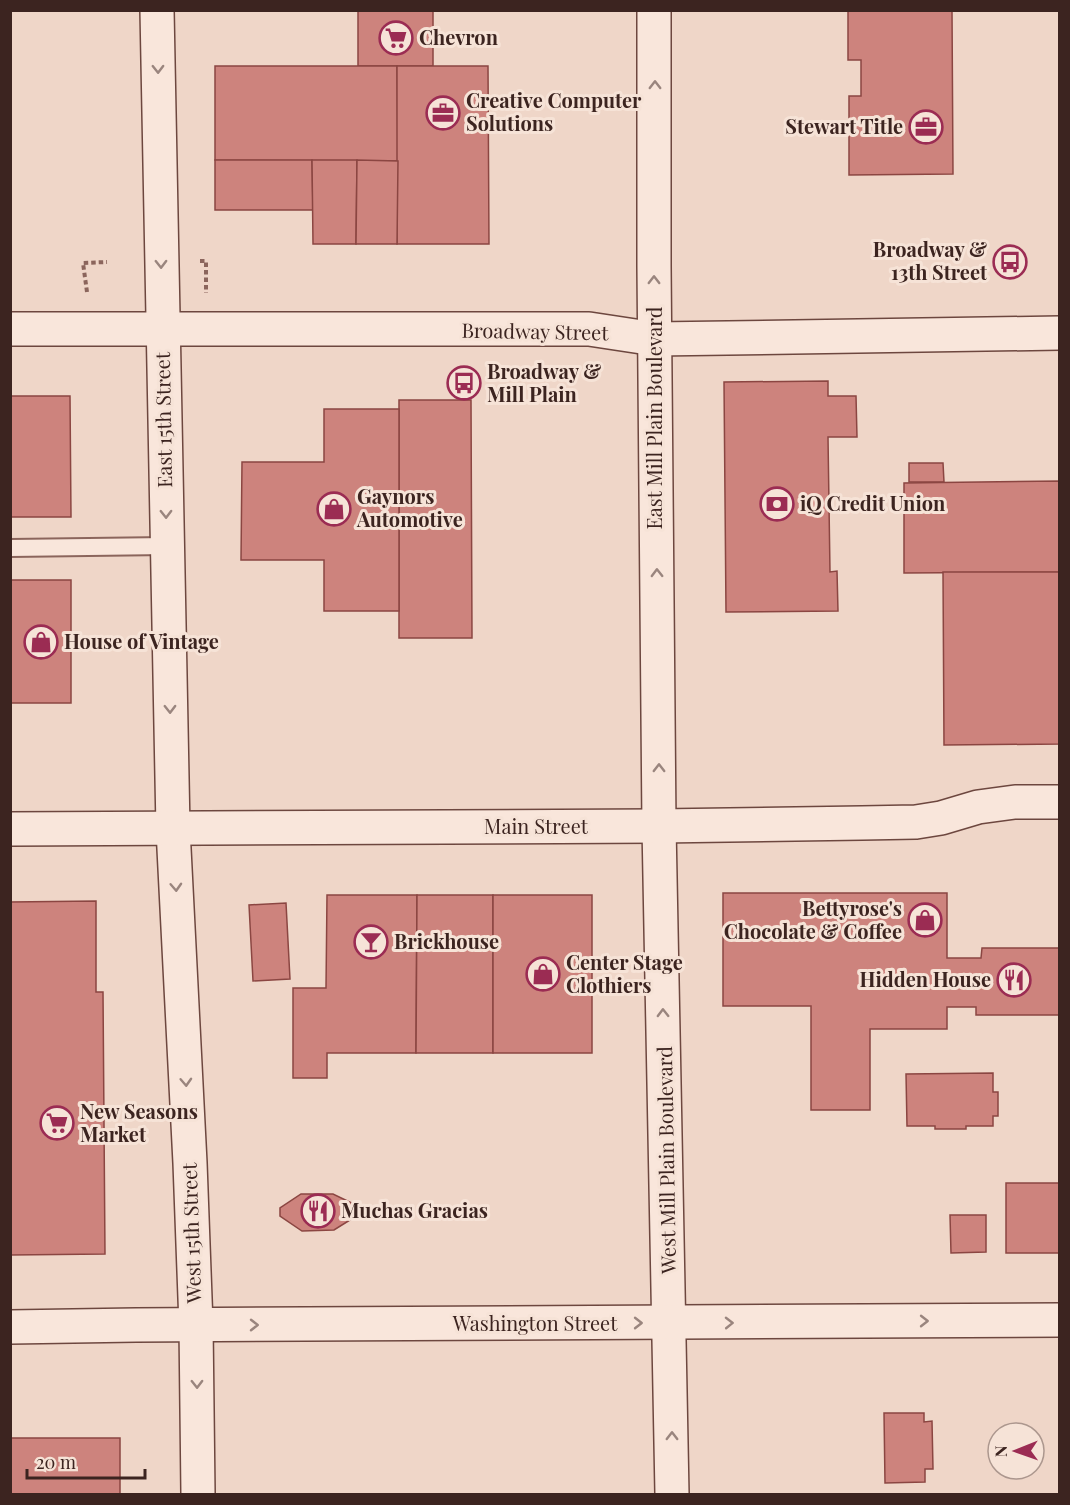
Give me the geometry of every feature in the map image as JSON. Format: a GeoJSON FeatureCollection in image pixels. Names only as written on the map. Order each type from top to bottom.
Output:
{"type":"FeatureCollection","features":[{"type":"Feature","properties":{"kind":"main road","name":"East 15th Street"},"geometry":{"type":"LineString","coordinates":[[157,10],[173,829]]}},
{"type":"Feature","properties":{"kind":"main road","name":"East Mill Plain Boulevard"},"geometry":{"type":"LineString","coordinates":[[654,10],[659,826]]}},
{"type":"Feature","properties":{"kind":"main road","name":"Broadway Street"},"geometry":{"type":"LineString","coordinates":[[10,329],[589,329],[655,339],[1059,333]]}},
{"type":"Feature","properties":{"kind":"main road","name":"Main Street"},"geometry":{"type":"LineString","coordinates":[[10,829],[659,826],[916,822],[941,818],[978,807],[1015,802],[1059,802]]}},
{"type":"Feature","properties":{"kind":"main road","name":"West Mill Plain Boulevard"},"geometry":{"type":"LineString","coordinates":[[659,826],[672,1494]]}},
{"type":"Feature","properties":{"kind":"main road","name":"West 15th Street"},"geometry":{"type":"LineString","coordinates":[[173,829],[190,1163],[196,1325],[198,1494]]}},
{"type":"Feature","properties":{"kind":"main road","name":"Washington Street"},"geometry":{"type":"LineString","coordinates":[[10,1327],[1059,1320]]}},
{"type":"Feature","properties":{"kind":"lane"},"geometry":{"type":"LineString","coordinates":[[10,548],[167,546]]}},
{"type":"Feature","properties":{"kind":"path"},"geometry":{"type":"LineString","coordinates":[[206,261],[206,300]]}},
{"type":"Feature","properties":{"kind":"path"},"geometry":{"type":"LineString","coordinates":[[88,296],[83,262],[107,262]]}},
{"type":"Feature","properties":{"kind":"building","name":"Chevron"},"geometry":{"type":"Polygon","coordinates":[[[358,10],[433,10],[433,66],[358,66],[358,10]]]}},
{"type":"Feature","properties":{"kind":"building"},"geometry":{"type":"Polygon","coordinates":[[[848,10],[952,10],[953,174],[849,175],[849,96],[861,96],[861,60],[848,60],[848,10]]]}},
{"type":"Feature","properties":{"kind":"building"},"geometry":{"type":"Polygon","coordinates":[[[215,66],[397,66],[398,161],[215,160],[215,66]]]}},
{"type":"Feature","properties":{"kind":"building","name":"Creative Computer Solutions"},"geometry":{"type":"Polygon","coordinates":[[[397,66],[488,66],[489,244],[397,244],[397,66]]]}},
{"type":"Feature","properties":{"kind":"building"},"geometry":{"type":"Polygon","coordinates":[[[215,160],[312,160],[313,210],[215,210],[215,160]]]}},
{"type":"Feature","properties":{"kind":"building"},"geometry":{"type":"Polygon","coordinates":[[[312,160],[357,160],[356,244],[313,244],[312,160]]]}},
{"type":"Feature","properties":{"kind":"building"},"geometry":{"type":"Polygon","coordinates":[[[357,160],[398,161],[397,244],[356,244],[357,160]]]}},
{"type":"Feature","properties":{"kind":"building","name":"iQ Credit Union"},"geometry":{"type":"Polygon","coordinates":[[[828,381],[828,396],[856,396],[857,437],[828,437],[830,572],[837,571],[838,611],[726,612],[724,382],[828,381]]]}},
{"type":"Feature","properties":{"kind":"building"},"geometry":{"type":"Polygon","coordinates":[[[10,396],[70,396],[71,517],[10,517],[10,396]]]}},
{"type":"Feature","properties":{"kind":"building"},"geometry":{"type":"Polygon","coordinates":[[[399,400],[471,400],[472,638],[399,638],[399,400]]]}},
{"type":"Feature","properties":{"kind":"building"},"geometry":{"type":"Polygon","coordinates":[[[324,409],[399,409],[399,611],[324,611],[324,560],[241,560],[242,462],[324,462],[324,409]]]}},
{"type":"Feature","properties":{"kind":"building"},"geometry":{"type":"Polygon","coordinates":[[[909,463],[943,463],[944,482],[909,482],[909,463]]]}},
{"type":"Feature","properties":{"kind":"building"},"geometry":{"type":"Polygon","coordinates":[[[1060,481],[1060,572],[904,573],[904,483],[1060,481]]]}},
{"type":"Feature","properties":{"kind":"building"},"geometry":{"type":"Polygon","coordinates":[[[943,572],[1060,572],[1060,744],[944,745],[943,572]]]}},
{"type":"Feature","properties":{"kind":"building","name":"House of Vintage"},"geometry":{"type":"Polygon","coordinates":[[[10,580],[71,580],[71,703],[10,703],[10,580]]]}},
{"type":"Feature","properties":{"kind":"building"},"geometry":{"type":"Polygon","coordinates":[[[723,893],[947,893],[947,958],[981,958],[982,948],[1059,948],[1059,1015],[976,1015],[976,1007],[947,1007],[947,1029],[870,1029],[870,1110],[811,1110],[811,1006],[723,1006],[723,893]]]}},
{"type":"Feature","properties":{"kind":"building","name":"Brickhouse"},"geometry":{"type":"Polygon","coordinates":[[[327,895],[417,895],[416,1053],[327,1053],[327,1078],[293,1078],[293,988],[326,988],[327,895]]]}},
{"type":"Feature","properties":{"kind":"building"},"geometry":{"type":"Polygon","coordinates":[[[417,895],[493,895],[493,1053],[416,1053],[417,895]]]}},
{"type":"Feature","properties":{"kind":"building","name":"Center Stage Clothiers"},"geometry":{"type":"Polygon","coordinates":[[[493,895],[592,895],[592,1053],[493,1053],[493,895]]]}},
{"type":"Feature","properties":{"kind":"building","name":"New Seasons Market"},"geometry":{"type":"Polygon","coordinates":[[[96,901],[96,992],[103,992],[105,1254],[10,1255],[10,902],[96,901]]]}},
{"type":"Feature","properties":{"kind":"building"},"geometry":{"type":"Polygon","coordinates":[[[286,903],[290,979],[253,981],[249,905],[286,903]]]}},
{"type":"Feature","properties":{"kind":"building"},"geometry":{"type":"Polygon","coordinates":[[[993,1073],[993,1092],[998,1092],[998,1116],[993,1116],[993,1126],[935,1129],[935,1126],[907,1126],[906,1074],[993,1073]]]}},
{"type":"Feature","properties":{"kind":"building"},"geometry":{"type":"Polygon","coordinates":[[[1006,1183],[1060,1183],[1060,1253],[1006,1253],[1006,1183]]]}},
{"type":"Feature","properties":{"kind":"building"},"geometry":{"type":"Polygon","coordinates":[[[301,1194],[333,1194],[358,1206],[358,1215],[334,1230],[302,1231],[280,1216],[280,1208],[301,1194]]]}},
{"type":"Feature","properties":{"kind":"building"},"geometry":{"type":"Polygon","coordinates":[[[950,1215],[986,1215],[986,1252],[951,1253],[950,1215]]]}},
{"type":"Feature","properties":{"kind":"building"},"geometry":{"type":"Polygon","coordinates":[[[884,1413],[924,1413],[924,1422],[932,1421],[933,1469],[925,1469],[925,1482],[885,1483],[884,1413]]]}},
{"type":"Feature","properties":{"kind":"building"},"geometry":{"type":"Polygon","coordinates":[[[10,1438],[120,1438],[120,1494],[10,1494],[10,1438]]]}},
{"type":"Feature","properties":{"kind":"place","name":"Chevron"},"geometry":{"type":"Point","coordinates":[396,38]}},
{"type":"Feature","properties":{"kind":"place","name":"Creative Computer Solutions"},"geometry":{"type":"Point","coordinates":[443,113]}},
{"type":"Feature","properties":{"kind":"place","name":"Stewart Title"},"geometry":{"type":"Point","coordinates":[926,127]}},
{"type":"Feature","properties":{"kind":"place","name":"Broadway & 13th Street"},"geometry":{"type":"Point","coordinates":[1010,262]}},
{"type":"Feature","properties":{"kind":"place","name":"Broadway & Mill Plain"},"geometry":{"type":"Point","coordinates":[464,383]}},
{"type":"Feature","properties":{"kind":"place","name":"iQ Credit Union"},"geometry":{"type":"Point","coordinates":[777,504]}},
{"type":"Feature","properties":{"kind":"place","name":"Gaynors Automotive"},"geometry":{"type":"Point","coordinates":[334,509]}},
{"type":"Feature","properties":{"kind":"place","name":"House of Vintage"},"geometry":{"type":"Point","coordinates":[41,642]}},
{"type":"Feature","properties":{"kind":"place","name":"Bettyrose's Chocolate & Coffee"},"geometry":{"type":"Point","coordinates":[925,920]}},
{"type":"Feature","properties":{"kind":"place","name":"Brickhouse"},"geometry":{"type":"Point","coordinates":[371,942]}},
{"type":"Feature","properties":{"kind":"place","name":"Center Stage Clothiers"},"geometry":{"type":"Point","coordinates":[543,974]}},
{"type":"Feature","properties":{"kind":"place","name":"Hidden House"},"geometry":{"type":"Point","coordinates":[1014,980]}},
{"type":"Feature","properties":{"kind":"place","name":"New Seasons Market"},"geometry":{"type":"Point","coordinates":[57,1123]}},
{"type":"Feature","properties":{"kind":"place","name":"Muchas Gracias"},"geometry":{"type":"Point","coordinates":[318,1211]}}]}
